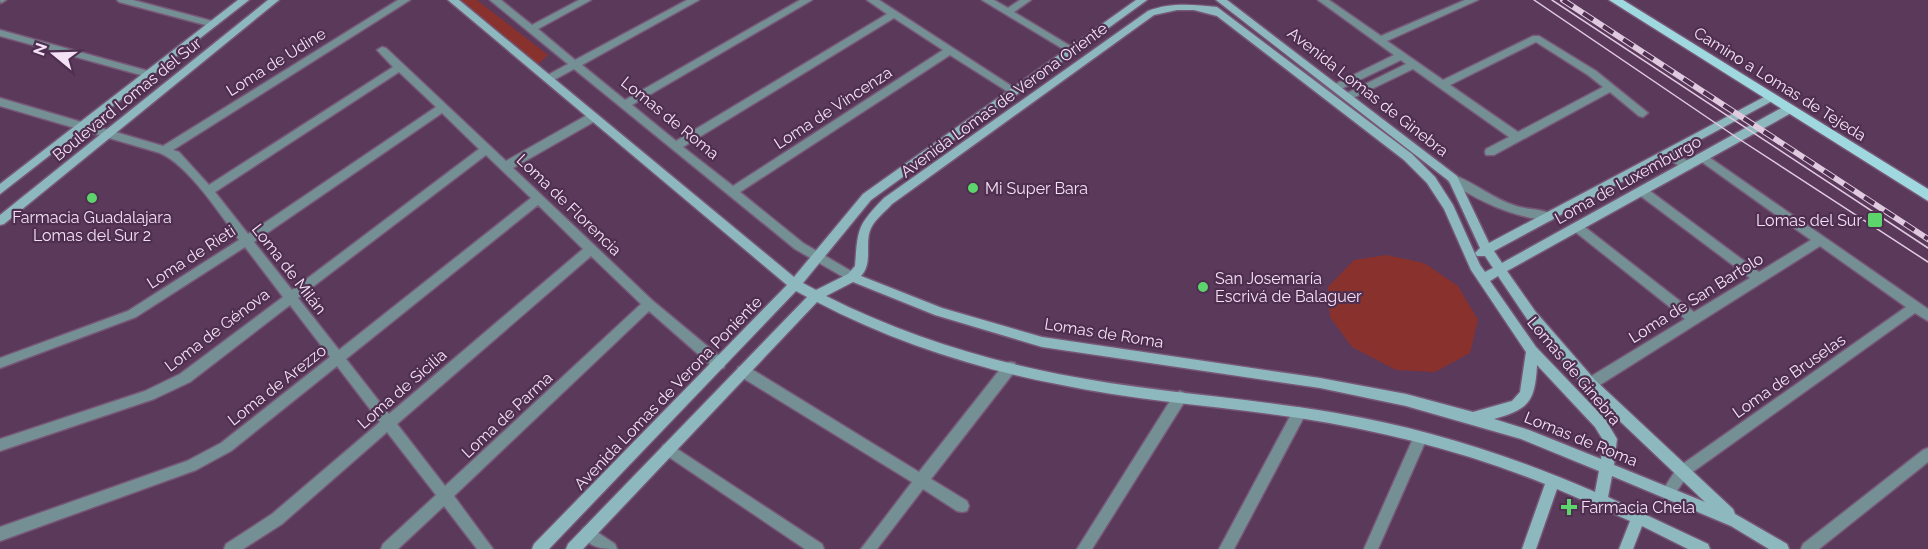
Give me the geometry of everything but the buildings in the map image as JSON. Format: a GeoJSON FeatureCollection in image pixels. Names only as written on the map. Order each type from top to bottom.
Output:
{"type":"FeatureCollection","features":[{"type":"Feature","properties":{"kind":"main road","name":"Camino a Lomas de Tejeda"},"geometry":{"type":"LineString","coordinates":[[1615,0],[1928,196]]}},
{"type":"Feature","properties":{"kind":"street"},"geometry":{"type":"LineString","coordinates":[[122,0],[213,24]]}},
{"type":"Feature","properties":{"kind":"street","name":"Boulevard Lomas del Sur"},"geometry":{"type":"LineString","coordinates":[[0,190],[244,0]]}},
{"type":"Feature","properties":{"kind":"street","name":"Boulevard Lomas del Sur"},"geometry":{"type":"LineString","coordinates":[[0,221],[274,0]]}},
{"type":"Feature","properties":{"kind":"street","name":"Loma de Udine"},"geometry":{"type":"LineString","coordinates":[[164,150],[405,0]]}},
{"type":"Feature","properties":{"kind":"street"},"geometry":{"type":"LineString","coordinates":[[453,0],[794,285],[814,297],[891,330],[945,349],[1083,384],[1299,413],[1372,426],[1420,438],[1495,461],[1552,483],[1638,518],[1703,549]]}},
{"type":"Feature","properties":{"kind":"street","name":"Lomas de Roma"},"geometry":{"type":"LineString","coordinates":[[495,0],[799,246],[852,277],[939,312],[1042,342],[1320,383],[1406,400],[1473,418],[1524,434],[1736,521],[1782,549]]}},
{"type":"Feature","properties":{"kind":"street"},"geometry":{"type":"LineString","coordinates":[[531,29],[586,0]]}},
{"type":"Feature","properties":{"kind":"street"},"geometry":{"type":"LineString","coordinates":[[548,79],[694,0]]}},
{"type":"Feature","properties":{"kind":"street"},"geometry":{"type":"LineString","coordinates":[[624,105],[807,0]]}},
{"type":"Feature","properties":{"kind":"street"},"geometry":{"type":"LineString","coordinates":[[872,0],[1014,91]]}},
{"type":"Feature","properties":{"kind":"street"},"geometry":{"type":"LineString","coordinates":[[987,0],[1072,50]]}},
{"type":"Feature","properties":{"kind":"street"},"geometry":{"type":"LineString","coordinates":[[1008,12],[1026,0]]}},
{"type":"Feature","properties":{"kind":"street","name":"Avenida Lomas de Verona Oriente"},"geometry":{"type":"LineString","coordinates":[[817,256],[878,187],[1142,0]]}},
{"type":"Feature","properties":{"kind":"street","name":"Lomas de Ginebra"},"geometry":{"type":"LineString","coordinates":[[1200,0],[1415,165],[1431,180],[1449,208],[1483,279],[1532,351],[1600,423],[1610,439],[1600,502]]}},
{"type":"Feature","properties":{"kind":"street","name":"Avenida Lomas de Ginebra"},"geometry":{"type":"LineString","coordinates":[[1221,0],[1349,96],[1453,179],[1486,249],[1532,315],[1590,384],[1736,521]]}},
{"type":"Feature","properties":{"kind":"street"},"geometry":{"type":"LineString","coordinates":[[1323,0],[1517,137]]}},
{"type":"Feature","properties":{"kind":"street"},"geometry":{"type":"LineString","coordinates":[[1380,40],[1473,0]]}},
{"type":"Feature","properties":{"kind":"street","name":"Avenida Lomas de Verona Oriente"},"geometry":{"type":"LineString","coordinates":[[852,277],[863,261],[863,234],[868,222],[888,201],[1151,13],[1168,8],[1189,6],[1220,14]]}},
{"type":"Feature","properties":{"kind":"street"},"geometry":{"type":"LineString","coordinates":[[676,146],[894,14]]}},
{"type":"Feature","properties":{"kind":"street"},"geometry":{"type":"LineString","coordinates":[[0,33],[148,74]]}},
{"type":"Feature","properties":{"kind":"street"},"geometry":{"type":"LineString","coordinates":[[1443,84],[1536,38],[1643,113]]}},
{"type":"Feature","properties":{"kind":"street","name":"Loma de Florencia"},"geometry":{"type":"LineString","coordinates":[[382,50],[649,304],[718,364]]}},
{"type":"Feature","properties":{"kind":"street","name":"Loma de Vincenza"},"geometry":{"type":"LineString","coordinates":[[732,192],[950,50]]}},
{"type":"Feature","properties":{"kind":"street"},"geometry":{"type":"LineString","coordinates":[[1337,87],[1402,55]]}},
{"type":"Feature","properties":{"kind":"street"},"geometry":{"type":"LineString","coordinates":[[1349,96],[1414,64]]}},
{"type":"Feature","properties":{"kind":"street"},"geometry":{"type":"LineString","coordinates":[[208,191],[400,67]]}},
{"type":"Feature","properties":{"kind":"street"},"geometry":{"type":"LineString","coordinates":[[1490,152],[1610,88]]}},
{"type":"Feature","properties":{"kind":"street","name":"Loma de Luxemburgo"},"geometry":{"type":"LineString","coordinates":[[1472,259],[1486,249],[1770,98]]}},
{"type":"Feature","properties":{"kind":"street","name":"Loma de Milán"},"geometry":{"type":"LineString","coordinates":[[0,102],[83,125],[175,155],[208,191],[486,549]]}},
{"type":"Feature","properties":{"kind":"street","name":"Loma de Rieti"},"geometry":{"type":"LineString","coordinates":[[0,363],[132,314],[246,241],[443,107]]}},
{"type":"Feature","properties":{"kind":"street","name":"Loma de Luxemburgo"},"geometry":{"type":"LineString","coordinates":[[1483,279],[1789,110]]}},
{"type":"Feature","properties":{"kind":"street"},"geometry":{"type":"LineString","coordinates":[[506,167],[593,117]]}},
{"type":"Feature","properties":{"kind":"street","name":"Loma de Génova"},"geometry":{"type":"LineString","coordinates":[[0,445],[167,388],[184,378],[289,296],[485,150]]}},
{"type":"Feature","properties":{"kind":"street"},"geometry":{"type":"LineString","coordinates":[[1669,153],[1687,166]]}},
{"type":"Feature","properties":{"kind":"street"},"geometry":{"type":"LineString","coordinates":[[1703,157],[1928,316]]}},
{"type":"Feature","properties":{"kind":"street"},"geometry":{"type":"LineString","coordinates":[[1453,179],[1494,204],[1511,211],[1550,217]]}},
{"type":"Feature","properties":{"kind":"street"},"geometry":{"type":"LineString","coordinates":[[1642,191],[1758,278]]}},
{"type":"Feature","properties":{"kind":"street","name":"Loma de Arezzo"},"geometry":{"type":"LineString","coordinates":[[0,534],[209,457],[226,447],[538,199]]}},
{"type":"Feature","properties":{"kind":"street"},"geometry":{"type":"LineString","coordinates":[[1577,227],[1694,319]]}},
{"type":"Feature","properties":{"kind":"street","name":"Loma de San Bartolo"},"geometry":{"type":"LineString","coordinates":[[1590,384],[1820,240]]}},
{"type":"Feature","properties":{"kind":"street","name":"Loma de Sicilia"},"geometry":{"type":"LineString","coordinates":[[231,549],[276,519],[591,249]]}},
{"type":"Feature","properties":{"kind":"street","name":"Avenida Lomas de Verona Poniente"},"geometry":{"type":"LineString","coordinates":[[539,549],[794,285],[817,256]]}},
{"type":"Feature","properties":{"kind":"street"},"geometry":{"type":"LineString","coordinates":[[573,549],[814,297],[852,277]]}},
{"type":"Feature","properties":{"kind":"street","name":"Loma de Parma"},"geometry":{"type":"LineString","coordinates":[[388,549],[649,304]]}},
{"type":"Feature","properties":{"kind":"street","name":"Loma de Bruselas"},"geometry":{"type":"LineString","coordinates":[[1682,472],[1915,307]]}},
{"type":"Feature","properties":{"kind":"street"},"geometry":{"type":"LineString","coordinates":[[1473,418],[1513,409],[1525,401],[1530,390],[1532,351]]}},
{"type":"Feature","properties":{"kind":"street"},"geometry":{"type":"LineString","coordinates":[[868,549],[1010,367]]}},
{"type":"Feature","properties":{"kind":"street"},"geometry":{"type":"LineString","coordinates":[[743,371],[962,506]]}},
{"type":"Feature","properties":{"kind":"street"},"geometry":{"type":"LineString","coordinates":[[1084,549],[1180,397]]}},
{"type":"Feature","properties":{"kind":"street"},"geometry":{"type":"LineString","coordinates":[[1226,549],[1299,413]]}},
{"type":"Feature","properties":{"kind":"street"},"geometry":{"type":"LineString","coordinates":[[1371,549],[1420,438]]}},
{"type":"Feature","properties":{"kind":"street"},"geometry":{"type":"LineString","coordinates":[[668,449],[817,549]]}},
{"type":"Feature","properties":{"kind":"street"},"geometry":{"type":"LineString","coordinates":[[1808,549],[1928,454]]}},
{"type":"Feature","properties":{"kind":"street"},"geometry":{"type":"LineString","coordinates":[[1668,493],[1682,472]]}},
{"type":"Feature","properties":{"kind":"street"},"geometry":{"type":"LineString","coordinates":[[1529,549],[1552,483]]}},
{"type":"Feature","properties":{"kind":"street"},"geometry":{"type":"LineString","coordinates":[[1626,549],[1638,518]]}},
{"type":"Feature","properties":{"kind":"street"},"geometry":{"type":"LineString","coordinates":[[588,533],[610,549]]}},
{"type":"Feature","properties":{"kind":"shaded area"},"geometry":{"type":"Polygon","coordinates":[[[456,0],[477,0],[548,55],[536,66],[456,0]]]}},
{"type":"Feature","properties":{"kind":"shaded area"},"geometry":{"type":"Polygon","coordinates":[[[1386,255],[1424,263],[1458,286],[1478,320],[1470,353],[1435,372],[1396,370],[1352,347],[1330,317],[1328,287],[1354,260],[1386,255]]]}},
{"type":"Feature","properties":{"kind":"tram line"},"geometry":{"type":"LineString","coordinates":[[1534,0],[1739,139],[1928,262]]}},
{"type":"Feature","properties":{"kind":"tram line"},"geometry":{"type":"LineString","coordinates":[[1552,0],[1928,248]]}},
{"type":"Feature","properties":{"kind":"railway"},"geometry":{"type":"LineString","coordinates":[[1563,0],[1928,239]]}},
{"type":"Feature","properties":{"kind":"place","name":"Mi Super Bara"},"geometry":{"type":"Point","coordinates":[973,188]}},
{"type":"Feature","properties":{"kind":"place","name":"Farmacia Guadalajara Lomas del Sur 2"},"geometry":{"type":"Point","coordinates":[92,198]}},
{"type":"Feature","properties":{"kind":"place","name":"Lomas del Sur"},"geometry":{"type":"Point","coordinates":[1875,220]}},
{"type":"Feature","properties":{"kind":"place","name":"San Josemaría Escrivá de Balaguer"},"geometry":{"type":"Point","coordinates":[1203,287]}},
{"type":"Feature","properties":{"kind":"place","name":"Farmacia Chela"},"geometry":{"type":"Point","coordinates":[1569,507]}}]}
